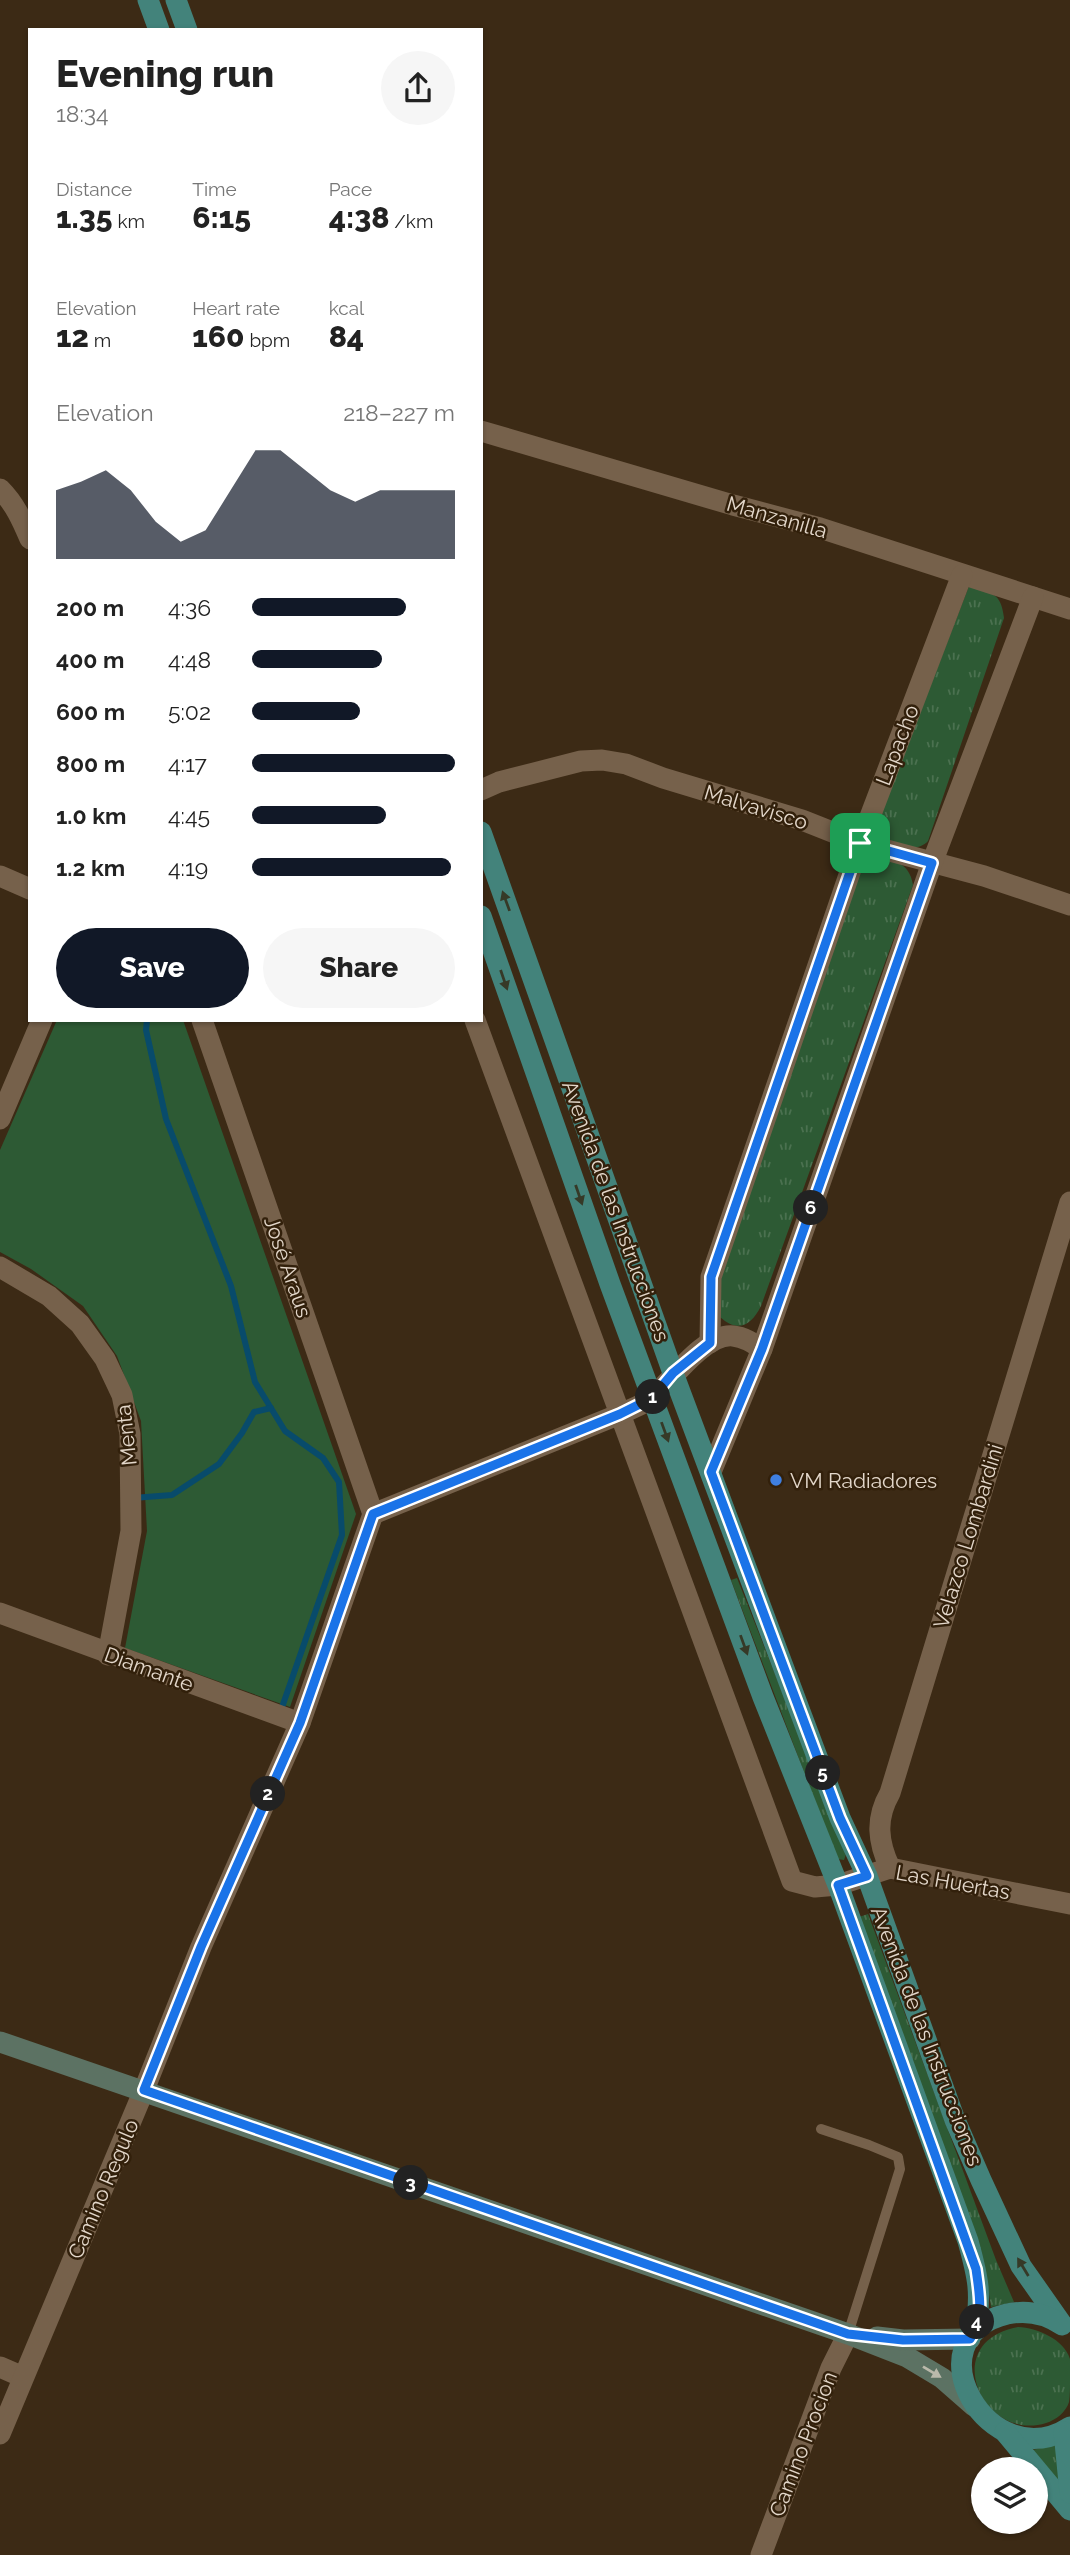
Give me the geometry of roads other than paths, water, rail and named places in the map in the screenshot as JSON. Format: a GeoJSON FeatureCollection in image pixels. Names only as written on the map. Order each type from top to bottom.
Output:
{"type":"FeatureCollection","features":[{"type":"Feature","properties":{"kind":"main road"},"geometry":{"type":"LineString","coordinates":[[148,0],[158,28]]}},
{"type":"Feature","properties":{"kind":"main road"},"geometry":{"type":"LineString","coordinates":[[176,0],[186,28]]}},
{"type":"Feature","properties":{"kind":"main road","name":"Avenida de las Instrucciones"},"geometry":{"type":"LineString","coordinates":[[483,838],[673,1373],[840,1818],[867,1876],[955,2120],[1021,2266],[1066,2328]]}},
{"type":"Feature","properties":{"kind":"main road","name":"Avenida de las Instrucciones"},"geometry":{"type":"LineString","coordinates":[[483,922],[652,1398],[763,1697],[838,1885],[968,2241],[976,2269],[980,2303],[973,2335],[963,2351],[962,2382],[974,2406]]}},
{"type":"Feature","properties":{"kind":"main road"},"geometry":{"type":"LineString","coordinates":[[973,2335],[995,2317],[1021,2311],[1043,2314],[1066,2328]]}},
{"type":"Feature","properties":{"kind":"main road"},"geometry":{"type":"LineString","coordinates":[[974,2406],[985,2418],[1004,2431],[1026,2439],[1042,2438],[1067,2429],[1070,2493]]}},
{"type":"Feature","properties":{"kind":"main road"},"geometry":{"type":"LineString","coordinates":[[1004,2431],[1070,2510]]}},
{"type":"Feature","properties":{"kind":"street","name":"Manzanilla"},"geometry":{"type":"LineString","coordinates":[[483,432],[820,528],[1070,609]]}},
{"type":"Feature","properties":{"kind":"street"},"geometry":{"type":"LineString","coordinates":[[0,489],[22,517],[28,534]]}},
{"type":"Feature","properties":{"kind":"street","name":"Lapacho"},"geometry":{"type":"LineString","coordinates":[[710,1343],[711,1277],[860,843],[962,575]]}},
{"type":"Feature","properties":{"kind":"street"},"geometry":{"type":"LineString","coordinates":[[711,1472],[762,1349],[932,863],[1033,597]]}},
{"type":"Feature","properties":{"kind":"street","name":"Malvavisco"},"geometry":{"type":"LineString","coordinates":[[483,789],[499,782],[581,761],[603,760],[626,764],[663,778],[802,820],[860,843],[984,876],[1070,905]]}},
{"type":"Feature","properties":{"kind":"street"},"geometry":{"type":"LineString","coordinates":[[0,876],[28,888]]}},
{"type":"Feature","properties":{"kind":"street"},"geometry":{"type":"LineString","coordinates":[[0,1119],[41,1022]]}},
{"type":"Feature","properties":{"kind":"street","name":"José Araus"},"geometry":{"type":"LineString","coordinates":[[203,1022],[373,1514]]}},
{"type":"Feature","properties":{"kind":"street"},"geometry":{"type":"LineString","coordinates":[[476,1022],[792,1881],[815,1887],[838,1885]]}},
{"type":"Feature","properties":{"kind":"street","name":"Velazco Lombardini"},"geometry":{"type":"LineString","coordinates":[[890,1868],[878,1835],[882,1807],[890,1793],[1070,1202]]}},
{"type":"Feature","properties":{"kind":"street","name":"Menta"},"geometry":{"type":"LineString","coordinates":[[0,1267],[49,1296],[80,1324],[106,1359],[122,1395],[130,1434],[131,1531],[108,1655]]}},
{"type":"Feature","properties":{"kind":"street"},"geometry":{"type":"LineString","coordinates":[[373,1514],[620,1414],[652,1398],[673,1373],[710,1343],[730,1335],[746,1339],[762,1349]]}},
{"type":"Feature","properties":{"kind":"street","name":"Camino Regulo"},"geometry":{"type":"LineString","coordinates":[[0,2434],[201,1947],[300,1723],[373,1514]]}},
{"type":"Feature","properties":{"kind":"street","name":"Diamante"},"geometry":{"type":"LineString","coordinates":[[0,1613],[108,1655],[300,1723]]}},
{"type":"Feature","properties":{"kind":"street","name":"Las Huertas"},"geometry":{"type":"LineString","coordinates":[[838,1885],[890,1868],[1070,1904]]}},
{"type":"Feature","properties":{"kind":"street"},"geometry":{"type":"LineString","coordinates":[[0,2042],[848,2334],[907,2357],[942,2378],[974,2406]]}},
{"type":"Feature","properties":{"kind":"street"},"geometry":{"type":"LineString","coordinates":[[848,2334],[903,2340],[973,2335]]}},
{"type":"Feature","properties":{"kind":"street","name":"Camino Procion"},"geometry":{"type":"LineString","coordinates":[[761,2555],[831,2368],[848,2334]]}},
{"type":"Feature","properties":{"kind":"street"},"geometry":{"type":"LineString","coordinates":[[0,2367],[23,2377]]}},
{"type":"Feature","properties":{"kind":"lane"},"geometry":{"type":"LineString","coordinates":[[821,2129],[898,2157],[900,2169],[848,2334]]}},
{"type":"Feature","properties":{"kind":"waterway"},"geometry":{"type":"LineString","coordinates":[[147,1022],[146,1030],[166,1119],[231,1286],[255,1382],[285,1431],[323,1458],[339,1482],[342,1535],[280,1713]]}},
{"type":"Feature","properties":{"kind":"waterway"},"geometry":{"type":"LineString","coordinates":[[133,1498],[172,1495],[219,1464],[254,1412],[271,1408]]}},
{"type":"Feature","properties":{"kind":"place","name":"VM Radiadores"},"geometry":{"type":"Point","coordinates":[776,1480]}}]}
